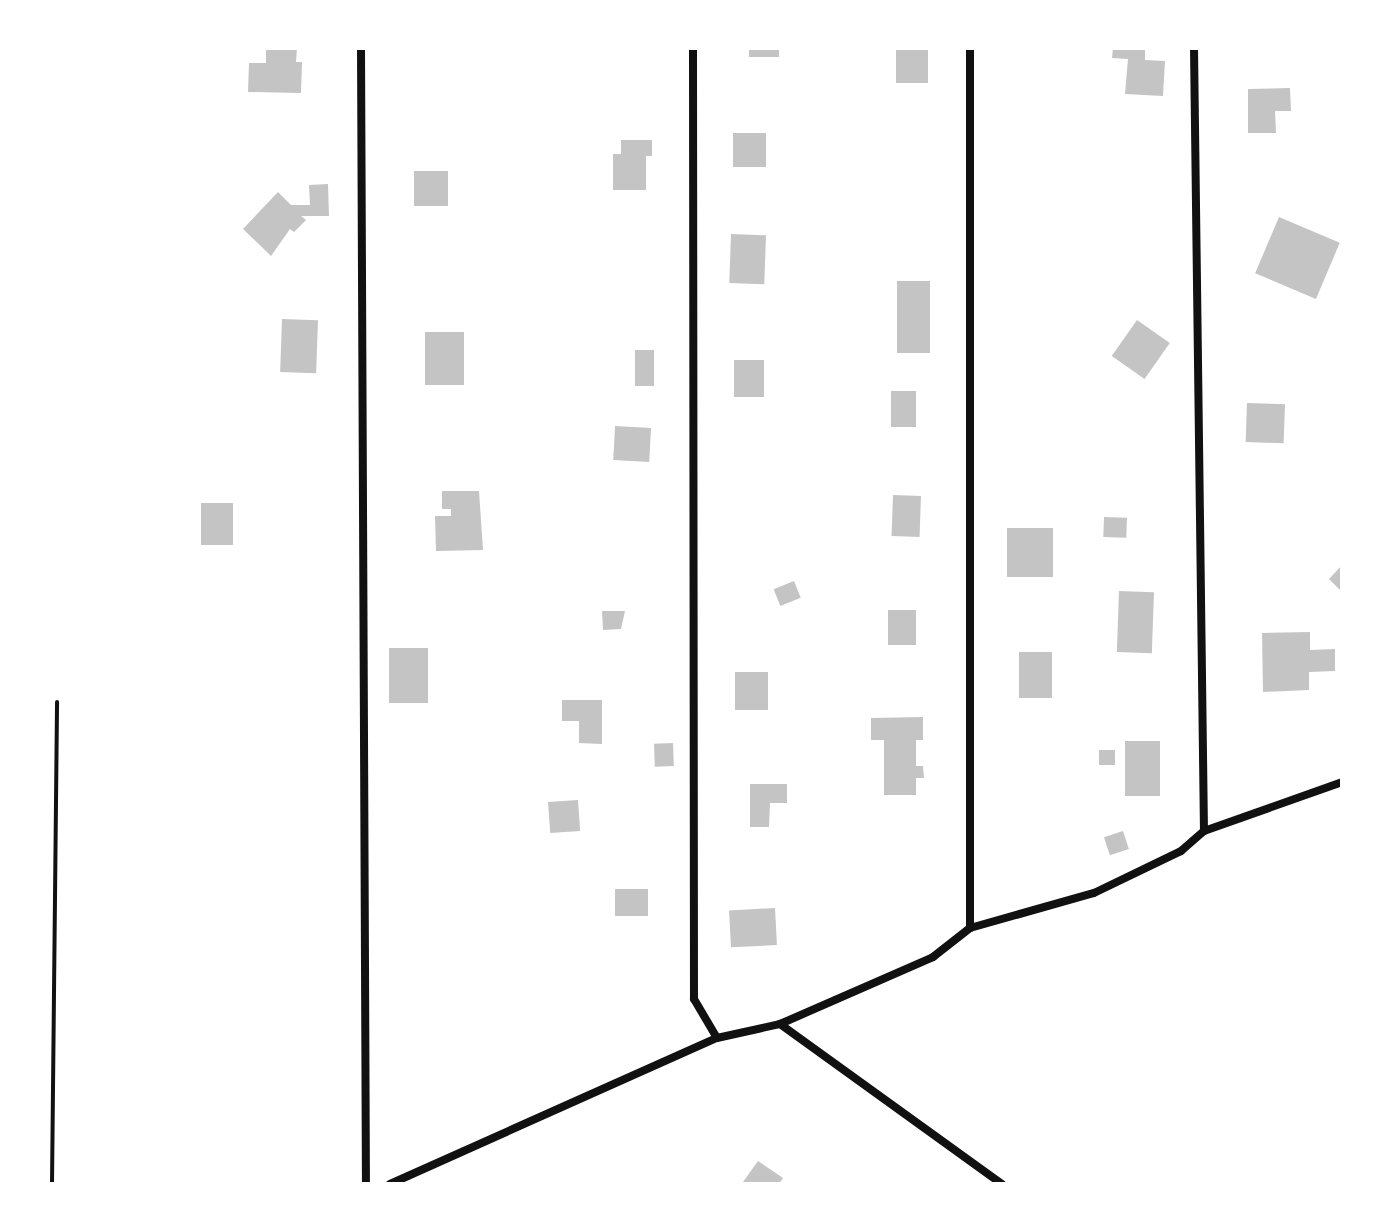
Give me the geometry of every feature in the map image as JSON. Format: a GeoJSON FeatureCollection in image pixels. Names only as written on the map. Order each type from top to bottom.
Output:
{"type":"FeatureCollection","features":[{"type":"Feature","properties":{"kind":"street"},"geometry":{"type":"LineString","coordinates":[[361,48],[366,1184]]}},
{"type":"Feature","properties":{"kind":"street"},"geometry":{"type":"LineString","coordinates":[[693,48],[694,999],[717,1038]]}},
{"type":"Feature","properties":{"kind":"street"},"geometry":{"type":"LineString","coordinates":[[970,48],[970,928]]}},
{"type":"Feature","properties":{"kind":"street"},"geometry":{"type":"LineString","coordinates":[[1194,48],[1204,831]]}},
{"type":"Feature","properties":{"kind":"street"},"geometry":{"type":"LineString","coordinates":[[390,1184],[717,1038],[780,1024],[933,957],[970,928],[1094,893],[1181,851],[1204,831],[1342,782]]}},
{"type":"Feature","properties":{"kind":"street"},"geometry":{"type":"LineString","coordinates":[[780,1024],[1002,1184]]}},
{"type":"Feature","properties":{"kind":"path"},"geometry":{"type":"LineString","coordinates":[[52,1184],[57,702]]}},
{"type":"Feature","properties":{"kind":"building"},"geometry":{"type":"Polygon","coordinates":[[[266,48],[297,48],[296,62],[302,62],[301,93],[248,92],[249,63],[266,63],[266,48]]]}},
{"type":"Feature","properties":{"kind":"building"},"geometry":{"type":"Polygon","coordinates":[[[749,48],[779,48],[779,57],[749,57],[749,48]]]}},
{"type":"Feature","properties":{"kind":"building"},"geometry":{"type":"Polygon","coordinates":[[[896,48],[928,48],[928,83],[896,83],[896,48]]]}},
{"type":"Feature","properties":{"kind":"building"},"geometry":{"type":"Polygon","coordinates":[[[1113,48],[1145,48],[1145,60],[1165,61],[1163,96],[1125,94],[1128,59],[1112,58],[1113,48]]]}},
{"type":"Feature","properties":{"kind":"building"},"geometry":{"type":"Polygon","coordinates":[[[1290,88],[1291,111],[1275,111],[1276,133],[1248,133],[1248,89],[1290,88]]]}},
{"type":"Feature","properties":{"kind":"building"},"geometry":{"type":"Polygon","coordinates":[[[733,133],[766,133],[766,167],[733,167],[733,133]]]}},
{"type":"Feature","properties":{"kind":"building"},"geometry":{"type":"Polygon","coordinates":[[[621,140],[652,140],[652,156],[646,156],[646,190],[613,190],[613,154],[621,154],[621,140]]]}},
{"type":"Feature","properties":{"kind":"building"},"geometry":{"type":"Polygon","coordinates":[[[414,171],[448,171],[448,206],[414,206],[414,171]]]}},
{"type":"Feature","properties":{"kind":"building"},"geometry":{"type":"Polygon","coordinates":[[[328,184],[329,216],[301,216],[306,220],[294,232],[290,229],[271,256],[243,229],[278,192],[291,205],[310,205],[309,185],[328,184]]]}},
{"type":"Feature","properties":{"kind":"building"},"geometry":{"type":"Polygon","coordinates":[[[1279,217],[1340,243],[1316,299],[1255,273],[1279,217]]]}},
{"type":"Feature","properties":{"kind":"building"},"geometry":{"type":"Polygon","coordinates":[[[731,234],[766,235],[764,284],[729,283],[731,234]]]}},
{"type":"Feature","properties":{"kind":"building"},"geometry":{"type":"Polygon","coordinates":[[[897,281],[930,281],[930,353],[897,353],[897,281]]]}},
{"type":"Feature","properties":{"kind":"building"},"geometry":{"type":"Polygon","coordinates":[[[282,319],[318,320],[316,373],[280,372],[282,319]]]}},
{"type":"Feature","properties":{"kind":"building"},"geometry":{"type":"Polygon","coordinates":[[[1137,320],[1170,343],[1145,379],[1112,356],[1137,320]]]}},
{"type":"Feature","properties":{"kind":"building"},"geometry":{"type":"Polygon","coordinates":[[[425,332],[464,332],[464,385],[425,385],[425,332]]]}},
{"type":"Feature","properties":{"kind":"building"},"geometry":{"type":"Polygon","coordinates":[[[635,350],[654,350],[654,386],[635,386],[635,350]]]}},
{"type":"Feature","properties":{"kind":"building"},"geometry":{"type":"Polygon","coordinates":[[[734,360],[764,360],[764,397],[734,397],[734,360]]]}},
{"type":"Feature","properties":{"kind":"building"},"geometry":{"type":"Polygon","coordinates":[[[891,391],[916,391],[916,427],[891,427],[891,391]]]}},
{"type":"Feature","properties":{"kind":"building"},"geometry":{"type":"Polygon","coordinates":[[[1247,403],[1285,404],[1284,443],[1246,442],[1247,403]]]}},
{"type":"Feature","properties":{"kind":"building"},"geometry":{"type":"Polygon","coordinates":[[[615,426],[651,428],[649,462],[613,460],[615,426]]]}},
{"type":"Feature","properties":{"kind":"building"},"geometry":{"type":"Polygon","coordinates":[[[442,491],[479,491],[483,550],[436,551],[435,516],[451,516],[451,509],[442,509],[442,491]]]}},
{"type":"Feature","properties":{"kind":"building"},"geometry":{"type":"Polygon","coordinates":[[[893,495],[921,496],[920,537],[892,536],[893,495]]]}},
{"type":"Feature","properties":{"kind":"building"},"geometry":{"type":"Polygon","coordinates":[[[201,503],[233,503],[233,545],[201,545],[201,503]]]}},
{"type":"Feature","properties":{"kind":"building"},"geometry":{"type":"Polygon","coordinates":[[[1104,517],[1127,518],[1126,538],[1103,537],[1104,517]]]}},
{"type":"Feature","properties":{"kind":"building"},"geometry":{"type":"Polygon","coordinates":[[[1007,528],[1053,528],[1053,577],[1007,577],[1007,528]]]}},
{"type":"Feature","properties":{"kind":"building"},"geometry":{"type":"Polygon","coordinates":[[[1342,565],[1342,592],[1329,579],[1342,565]]]}},
{"type":"Feature","properties":{"kind":"building"},"geometry":{"type":"Polygon","coordinates":[[[794,581],[801,598],[780,606],[774,589],[794,581]]]}},
{"type":"Feature","properties":{"kind":"building"},"geometry":{"type":"Polygon","coordinates":[[[1119,591],[1154,592],[1152,653],[1117,652],[1119,591]]]}},
{"type":"Feature","properties":{"kind":"building"},"geometry":{"type":"Polygon","coordinates":[[[888,610],[916,610],[916,645],[888,645],[888,610]]]}},
{"type":"Feature","properties":{"kind":"building"},"geometry":{"type":"Polygon","coordinates":[[[602,611],[625,611],[621,629],[603,630],[602,611]]]}},
{"type":"Feature","properties":{"kind":"building"},"geometry":{"type":"Polygon","coordinates":[[[1310,632],[1310,650],[1335,649],[1335,671],[1309,672],[1309,690],[1263,692],[1262,633],[1310,632]]]}},
{"type":"Feature","properties":{"kind":"building"},"geometry":{"type":"Polygon","coordinates":[[[389,648],[428,648],[428,703],[389,703],[389,648]]]}},
{"type":"Feature","properties":{"kind":"building"},"geometry":{"type":"Polygon","coordinates":[[[1019,652],[1052,652],[1052,698],[1019,698],[1019,652]]]}},
{"type":"Feature","properties":{"kind":"building"},"geometry":{"type":"Polygon","coordinates":[[[735,672],[768,672],[768,710],[735,710],[735,672]]]}},
{"type":"Feature","properties":{"kind":"building"},"geometry":{"type":"Polygon","coordinates":[[[562,700],[602,700],[602,744],[579,743],[579,721],[562,721],[562,700]]]}},
{"type":"Feature","properties":{"kind":"building"},"geometry":{"type":"Polygon","coordinates":[[[923,717],[923,740],[916,740],[916,766],[923,766],[924,778],[916,778],[916,795],[884,795],[884,740],[871,740],[871,718],[923,717]]]}},
{"type":"Feature","properties":{"kind":"building"},"geometry":{"type":"Polygon","coordinates":[[[1125,741],[1160,741],[1160,796],[1125,796],[1125,741]]]}},
{"type":"Feature","properties":{"kind":"building"},"geometry":{"type":"Polygon","coordinates":[[[673,743],[674,766],[655,767],[654,744],[673,743]]]}},
{"type":"Feature","properties":{"kind":"building"},"geometry":{"type":"Polygon","coordinates":[[[1099,750],[1115,750],[1115,765],[1099,765],[1099,750]]]}},
{"type":"Feature","properties":{"kind":"building"},"geometry":{"type":"Polygon","coordinates":[[[750,784],[787,784],[787,803],[770,803],[769,827],[750,827],[750,784]]]}},
{"type":"Feature","properties":{"kind":"building"},"geometry":{"type":"Polygon","coordinates":[[[578,800],[580,831],[550,833],[548,802],[578,800]]]}},
{"type":"Feature","properties":{"kind":"building"},"geometry":{"type":"Polygon","coordinates":[[[1123,831],[1129,849],[1110,855],[1104,837],[1123,831]]]}},
{"type":"Feature","properties":{"kind":"building"},"geometry":{"type":"Polygon","coordinates":[[[615,889],[648,889],[648,916],[615,916],[615,889]]]}},
{"type":"Feature","properties":{"kind":"building"},"geometry":{"type":"Polygon","coordinates":[[[775,908],[777,945],[731,947],[729,910],[775,908]]]}},
{"type":"Feature","properties":{"kind":"building"},"geometry":{"type":"Polygon","coordinates":[[[758,1161],[783,1178],[779,1184],[743,1182],[758,1161]]]}}]}
